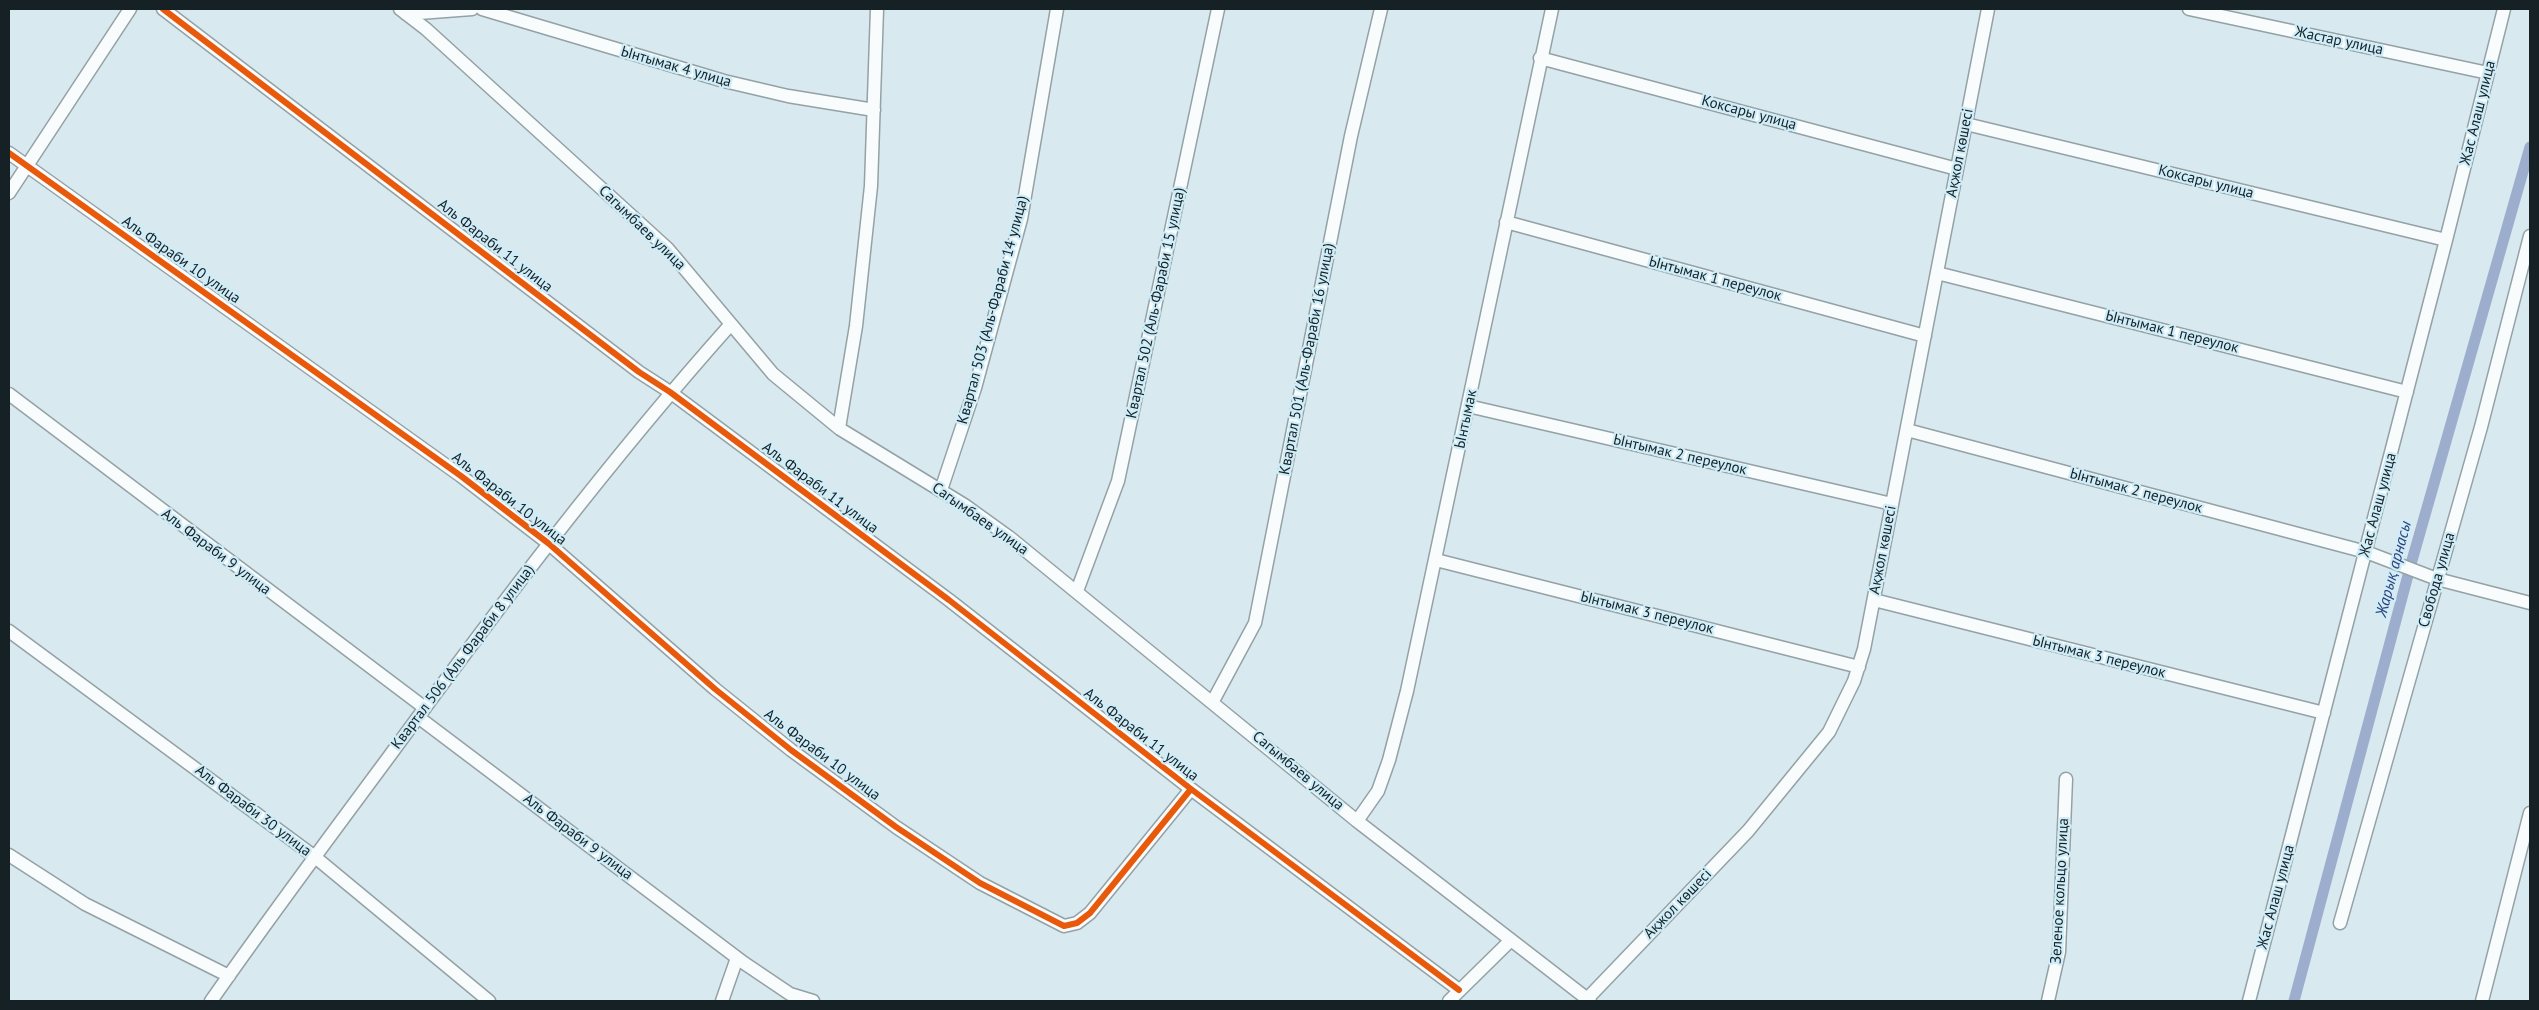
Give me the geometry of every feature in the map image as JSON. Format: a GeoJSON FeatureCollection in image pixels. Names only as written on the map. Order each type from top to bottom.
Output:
{"type":"FeatureCollection","features":[{"type":"Feature","properties":{"kind":"street"},"geometry":{"type":"LineString","coordinates":[[9,193],[130,9]]}},
{"type":"Feature","properties":{"kind":"street","name":"Аль Фараби 11 улица"},"geometry":{"type":"LineString","coordinates":[[163,9],[639,372],[670,392],[949,600],[1191,789],[1459,990]]}},
{"type":"Feature","properties":{"kind":"street"},"geometry":{"type":"LineString","coordinates":[[403,12],[472,9]]}},
{"type":"Feature","properties":{"kind":"street","name":"Ынтымак 4 улица"},"geometry":{"type":"LineString","coordinates":[[482,9],[724,81],[788,96],[874,110]]}},
{"type":"Feature","properties":{"kind":"street"},"geometry":{"type":"LineString","coordinates":[[839,428],[856,326],[872,186],[877,9]]}},
{"type":"Feature","properties":{"kind":"street","name":"Квартал 503 (Аль-Фараби 14 улица)"},"geometry":{"type":"LineString","coordinates":[[941,490],[975,388],[1021,219],[1057,9]]}},
{"type":"Feature","properties":{"kind":"street","name":"Квартал 502 (Аль-Фараби 15 улица)"},"geometry":{"type":"LineString","coordinates":[[1077,592],[1118,481],[1218,9]]}},
{"type":"Feature","properties":{"kind":"street","name":"Квартал 501 (Аль-Фараби 16 улица)"},"geometry":{"type":"LineString","coordinates":[[1213,701],[1254,623],[1351,136],[1381,9]]}},
{"type":"Feature","properties":{"kind":"street","name":"Ынтымак"},"geometry":{"type":"LineString","coordinates":[[1357,820],[1378,791],[1389,760],[1407,691],[1540,58],[1552,9]]}},
{"type":"Feature","properties":{"kind":"street","name":"Ақжол көшесі"},"geometry":{"type":"LineString","coordinates":[[1588,1000],[1760,816],[1829,732],[1854,681],[1874,600],[1988,9]]}},
{"type":"Feature","properties":{"kind":"street","name":"Жастар улица"},"geometry":{"type":"LineString","coordinates":[[2189,9],[2488,73]]}},
{"type":"Feature","properties":{"kind":"street","name":"Жас Алаш улица"},"geometry":{"type":"LineString","coordinates":[[2249,1001],[2366,552],[2504,9]]}},
{"type":"Feature","properties":{"kind":"street","name":"Сагымбаев улица"},"geometry":{"type":"LineString","coordinates":[[403,12],[426,29],[668,249],[773,374],[839,428],[941,490],[1009,537],[1357,820],[1588,1000]]}},
{"type":"Feature","properties":{"kind":"street","name":"Коксары улица"},"geometry":{"type":"LineString","coordinates":[[1540,58],[1957,169]]}},
{"type":"Feature","properties":{"kind":"street","name":"Коксары улица"},"geometry":{"type":"LineString","coordinates":[[1966,124],[2446,240]]}},
{"type":"Feature","properties":{"kind":"street","name":"Аль Фараби 10 улица"},"geometry":{"type":"LineString","coordinates":[[9,153],[437,458],[548,543],[715,689],[791,750],[896,827],[980,883],[1064,926],[1077,923],[1090,913],[1191,789]]}},
{"type":"Feature","properties":{"kind":"street","name":"Ынтымак 1 переулок"},"geometry":{"type":"LineString","coordinates":[[1506,222],[1925,336]]}},
{"type":"Feature","properties":{"kind":"street","name":"Свобода улица"},"geometry":{"type":"LineString","coordinates":[[2340,923],[2481,427],[2530,236]]}},
{"type":"Feature","properties":{"kind":"street","name":"Ынтымак 1 переулок"},"geometry":{"type":"LineString","coordinates":[[1937,273],[2407,392]]}},
{"type":"Feature","properties":{"kind":"street","name":"Квартал 506 (Аль Фараби 8 улица)"},"geometry":{"type":"LineString","coordinates":[[211,1001],[421,712],[548,543],[670,392],[731,324]]}},
{"type":"Feature","properties":{"kind":"street","name":"Аль Фараби 9 улица"},"geometry":{"type":"LineString","coordinates":[[9,394],[275,597],[737,958],[790,994],[813,1001]]}},
{"type":"Feature","properties":{"kind":"street","name":"Ынтымак 2 переулок"},"geometry":{"type":"LineString","coordinates":[[1468,406],[1892,504]]}},
{"type":"Feature","properties":{"kind":"street","name":"Ынтымак 2 переулок"},"geometry":{"type":"LineString","coordinates":[[1907,430],[2366,552],[2437,578],[2530,603]]}},
{"type":"Feature","properties":{"kind":"street","name":"Ынтымак 3 переулок"},"geometry":{"type":"LineString","coordinates":[[1436,560],[1859,667]]}},
{"type":"Feature","properties":{"kind":"street","name":"Ынтымак 3 переулок"},"geometry":{"type":"LineString","coordinates":[[1874,600],[2324,713]]}},
{"type":"Feature","properties":{"kind":"street","name":"Аль Фараби 30 улица"},"geometry":{"type":"LineString","coordinates":[[9,631],[315,857],[489,1001]]}},
{"type":"Feature","properties":{"kind":"street","name":"Зеленое кольцо улица"},"geometry":{"type":"LineString","coordinates":[[2048,1001],[2059,952],[2066,779]]}},
{"type":"Feature","properties":{"kind":"street"},"geometry":{"type":"LineString","coordinates":[[2482,1001],[2530,813]]}},
{"type":"Feature","properties":{"kind":"street"},"geometry":{"type":"LineString","coordinates":[[9,854],[85,904],[229,976]]}},
{"type":"Feature","properties":{"kind":"street"},"geometry":{"type":"LineString","coordinates":[[1449,1001],[1511,940]]}},
{"type":"Feature","properties":{"kind":"street"},"geometry":{"type":"LineString","coordinates":[[722,1001],[737,958]]}},
{"type":"Feature","properties":{"kind":"waterway","name":"Жарық арнасы"},"geometry":{"type":"LineString","coordinates":[[2294,1001],[2411,564],[2530,147]]}},
{"type":"Feature","properties":{"kind":"cycle path"},"geometry":{"type":"LineString","coordinates":[[163,9],[639,372],[670,392],[949,600],[1191,789],[1459,990]]}},
{"type":"Feature","properties":{"kind":"cycle path"},"geometry":{"type":"LineString","coordinates":[[9,153],[461,476],[548,543],[715,689],[791,750],[896,827],[980,883],[1064,926],[1077,923],[1090,913],[1191,789]]}}]}
